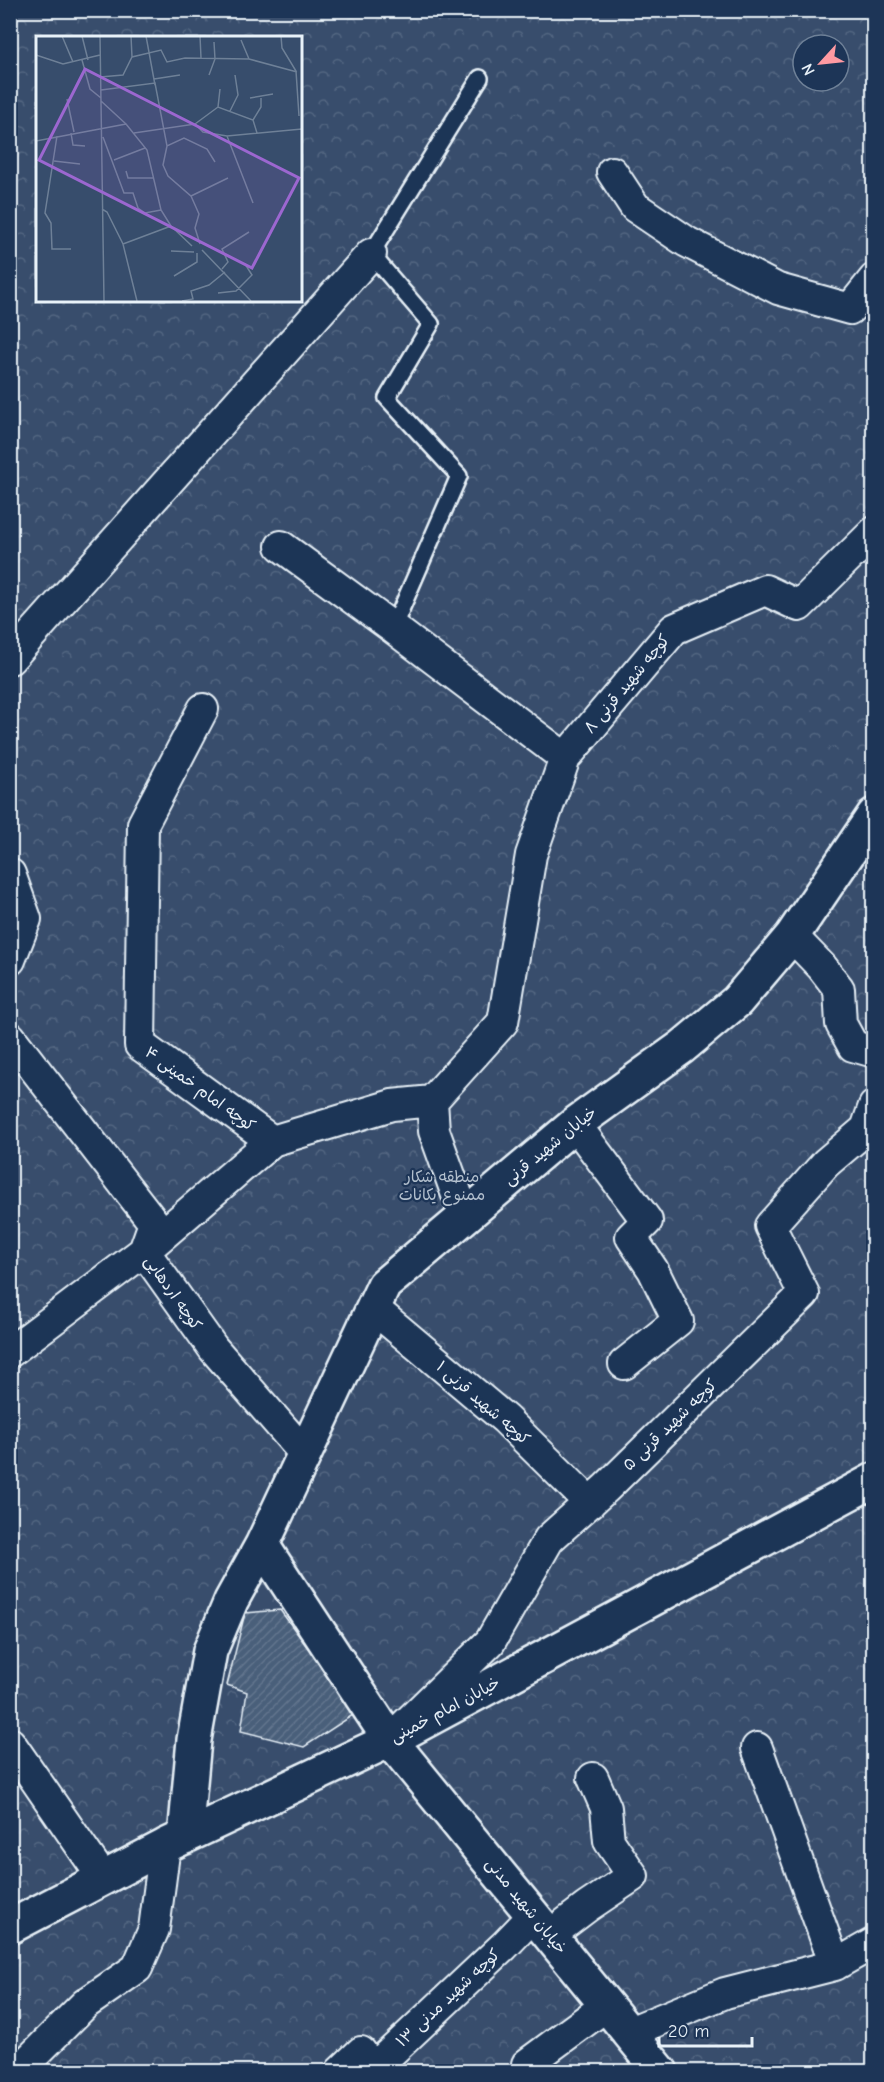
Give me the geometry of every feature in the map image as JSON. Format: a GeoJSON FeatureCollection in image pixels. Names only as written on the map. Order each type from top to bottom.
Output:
{"type":"FeatureCollection","features":[{"type":"Feature","properties":{"kind":"main road","name":"خیابان شهید قرنی"},"geometry":{"type":"LineString","coordinates":[[175,1841],[210,1651],[231,1601],[262,1545],[384,1285],[575,1124],[682,1047],[737,1001],[792,936],[873,815]]}},
{"type":"Feature","properties":{"kind":"main road","name":"خیابان امام خمینی"},"geometry":{"type":"LineString","coordinates":[[10,1927],[175,1841],[390,1740],[873,1480]]}},
{"type":"Feature","properties":{"kind":"main road","name":"خیابان شهید مدنی"},"geometry":{"type":"LineString","coordinates":[[262,1545],[390,1740],[661,2072]]}},
{"type":"Feature","properties":{"kind":"street"},"geometry":{"type":"LineString","coordinates":[[612,172],[635,207],[687,242],[778,289],[850,309],[873,279]]}},
{"type":"Feature","properties":{"kind":"street"},"geometry":{"type":"LineString","coordinates":[[10,659],[371,254]]}},
{"type":"Feature","properties":{"kind":"street","name":"کوچه شهید قرنی ۸"},"geometry":{"type":"LineString","coordinates":[[564,758],[674,629],[765,590],[799,606],[873,532]]}},
{"type":"Feature","properties":{"kind":"street"},"geometry":{"type":"LineString","coordinates":[[272,1141],[392,1105],[432,1101],[503,1022],[531,855],[564,758],[281,546]]}},
{"type":"Feature","properties":{"kind":"street","name":"کوچه امام خمینی ۴"},"geometry":{"type":"LineString","coordinates":[[10,1352],[144,1251],[272,1141],[140,1045],[143,824],[203,710]]}},
{"type":"Feature","properties":{"kind":"street"},"geometry":{"type":"LineString","coordinates":[[10,874],[26,919],[10,960]]}},
{"type":"Feature","properties":{"kind":"street"},"geometry":{"type":"LineString","coordinates":[[792,936],[822,967],[839,989],[841,1024],[853,1046],[873,1052]]}},
{"type":"Feature","properties":{"kind":"street","name":"کوچه اردهایی"},"geometry":{"type":"LineString","coordinates":[[10,1037],[154,1223],[144,1251],[213,1348],[305,1454]]}},
{"type":"Feature","properties":{"kind":"street"},"geometry":{"type":"LineString","coordinates":[[432,1101],[434,1131],[465,1217]]}},
{"type":"Feature","properties":{"kind":"street","name":"کوچه شهید قرنی ۵"},"geometry":{"type":"LineString","coordinates":[[390,1740],[490,1642],[549,1539],[590,1503],[804,1294],[770,1226],[826,1163],[866,1129],[873,1106]]}},
{"type":"Feature","properties":{"kind":"street"},"geometry":{"type":"LineString","coordinates":[[575,1124],[647,1221],[631,1237],[653,1270],[678,1321],[624,1364]]}},
{"type":"Feature","properties":{"kind":"street","name":"کوچه شهید قرنی ۱"},"geometry":{"type":"LineString","coordinates":[[373,1308],[505,1419],[590,1503]]}},
{"type":"Feature","properties":{"kind":"street"},"geometry":{"type":"LineString","coordinates":[[10,1743],[103,1878]]}},
{"type":"Feature","properties":{"kind":"street"},"geometry":{"type":"LineString","coordinates":[[758,1748],[835,1965]]}},
{"type":"Feature","properties":{"kind":"street"},"geometry":{"type":"LineString","coordinates":[[542,1925],[586,1907],[633,1876],[609,1841],[606,1808],[593,1778]]}},
{"type":"Feature","properties":{"kind":"street"},"geometry":{"type":"LineString","coordinates":[[17,2072],[85,2004],[137,1968],[154,1929],[175,1841]]}},
{"type":"Feature","properties":{"kind":"street","name":"کوچه شهید مدنی ۱۳"},"geometry":{"type":"LineString","coordinates":[[340,2072],[361,2052],[372,2070],[504,1946],[542,1925]]}},
{"type":"Feature","properties":{"kind":"street"},"geometry":{"type":"LineString","coordinates":[[630,2032],[725,1993],[835,1965],[872,1949]]}},
{"type":"Feature","properties":{"kind":"street"},"geometry":{"type":"LineString","coordinates":[[529,2072],[526,2064],[607,2005]]}},
{"type":"Feature","properties":{"kind":"lane"},"geometry":{"type":"LineString","coordinates":[[393,628],[459,476],[387,398],[431,324],[371,254],[480,78]]}},
{"type":"Feature","properties":{"kind":"green space","name":"منطقه شکار ممنوع یکانات"},"geometry":{"type":"Polygon","coordinates":[[[11,11],[873,11],[873,2071],[11,2071],[11,11]]]}},
{"type":"Feature","properties":{"kind":"building"},"geometry":{"type":"Polygon","coordinates":[[[280,1610],[356,1713],[304,1747],[241,1731],[247,1692],[227,1685],[245,1613],[280,1610]]]}}]}
